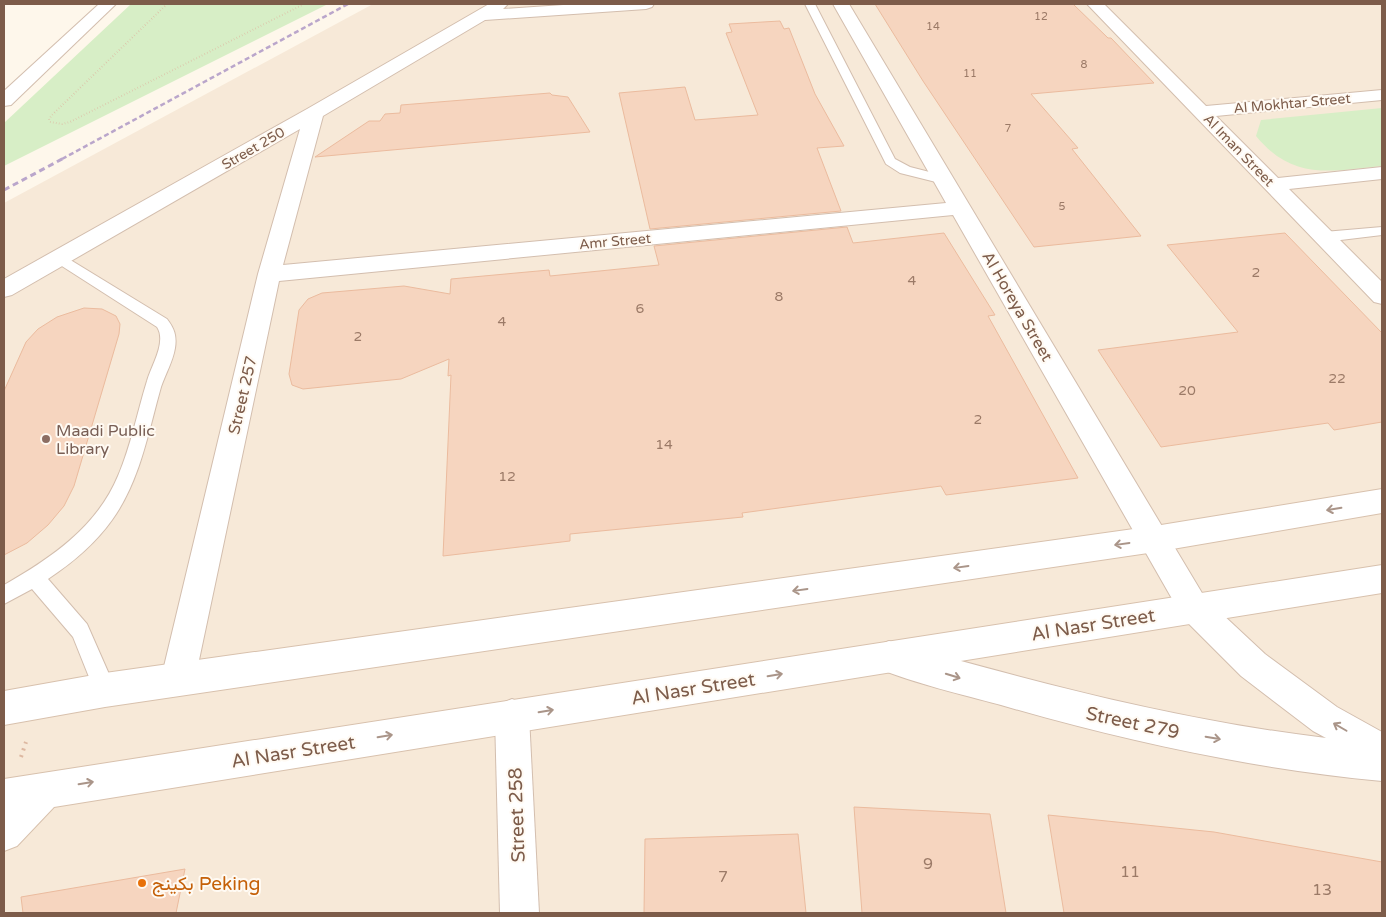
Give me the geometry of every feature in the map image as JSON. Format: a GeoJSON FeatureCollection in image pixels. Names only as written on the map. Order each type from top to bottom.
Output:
{"type":"FeatureCollection","features":[{"type":"Feature","properties":{"kind":"street"},"geometry":{"type":"LineString","coordinates":[[4,101],[108,4]]}},
{"type":"Feature","properties":{"kind":"street","name":"Street 250"},"geometry":{"type":"LineString","coordinates":[[4,289],[314,113],[500,4]]}},
{"type":"Feature","properties":{"kind":"street"},"geometry":{"type":"LineString","coordinates":[[482,15],[646,4]]}},
{"type":"Feature","properties":{"kind":"street","name":"Al Horeya Street"},"geometry":{"type":"LineString","coordinates":[[841,4],[1194,608]]}},
{"type":"Feature","properties":{"kind":"street","name":"Al Iman Street"},"geometry":{"type":"LineString","coordinates":[[1095,4],[1382,296]]}},
{"type":"Feature","properties":{"kind":"street"},"geometry":{"type":"LineString","coordinates":[[4,76],[24,82]]}},
{"type":"Feature","properties":{"kind":"street","name":"Al Mokhtar Street"},"geometry":{"type":"LineString","coordinates":[[1202,112],[1382,95]]}},
{"type":"Feature","properties":{"kind":"street","name":"Street 257"},"geometry":{"type":"LineString","coordinates":[[178,679],[269,274],[314,113]]}},
{"type":"Feature","properties":{"kind":"street"},"geometry":{"type":"LineString","coordinates":[[1273,185],[1382,173]]}},
{"type":"Feature","properties":{"kind":"street","name":"Amr Street"},"geometry":{"type":"LineString","coordinates":[[269,274],[960,208]]}},
{"type":"Feature","properties":{"kind":"street"},"geometry":{"type":"LineString","coordinates":[[4,708],[178,679],[1155,539],[1382,501]]}},
{"type":"Feature","properties":{"kind":"street","name":"Al Nasr Street"},"geometry":{"type":"LineString","coordinates":[[7,796],[1382,579]]}},
{"type":"Feature","properties":{"kind":"street"},"geometry":{"type":"LineString","coordinates":[[1194,608],[1253,665],[1325,719],[1382,751]]}},
{"type":"Feature","properties":{"kind":"street","name":"Street 279"},"geometry":{"type":"LineString","coordinates":[[889,657],[1010,693],[1140,725],[1273,749],[1382,763]]}},
{"type":"Feature","properties":{"kind":"street","name":"Street 258"},"geometry":{"type":"LineString","coordinates":[[512,716],[520,913]]}},
{"type":"Feature","properties":{"kind":"street"},"geometry":{"type":"LineString","coordinates":[[4,832],[45,790]]}},
{"type":"Feature","properties":{"kind":"lane"},"geometry":{"type":"LineString","coordinates":[[810,4],[890,161],[905,170],[944,180]]}},
{"type":"Feature","properties":{"kind":"lane"},"geometry":{"type":"LineString","coordinates":[[1324,237],[1382,231]]}},
{"type":"Feature","properties":{"kind":"lane"},"geometry":{"type":"LineString","coordinates":[[4,595],[35,578],[78,546],[96,528],[120,492],[128,474],[167,348],[167,330],[162,323],[59,258]]}},
{"type":"Feature","properties":{"kind":"lane"},"geometry":{"type":"LineString","coordinates":[[35,578],[80,631],[105,690]]}},
{"type":"Feature","properties":{"kind":"path"},"geometry":{"type":"LineString","coordinates":[[167,4],[52,115],[49,119],[50,122],[62,124],[70,122],[304,4]]}},
{"type":"Feature","properties":{"kind":"path"},"geometry":{"type":"LineString","coordinates":[[7,796],[37,702]]}},
{"type":"Feature","properties":{"kind":"shaded area"},"geometry":{"type":"Polygon","coordinates":[[[373,4],[1382,4],[1382,913],[4,913],[4,203],[373,4]]]}},
{"type":"Feature","properties":{"kind":"green space"},"geometry":{"type":"Polygon","coordinates":[[[131,4],[328,4],[4,166],[4,123],[131,4]]]}},
{"type":"Feature","properties":{"kind":"green space"},"geometry":{"type":"Polygon","coordinates":[[[1382,108],[1382,166],[1329,171],[1299,167],[1284,160],[1270,150],[1256,136],[1261,120],[1382,108]]]}},
{"type":"Feature","properties":{"kind":"building"},"geometry":{"type":"Polygon","coordinates":[[[875,4],[1073,4],[1108,38],[1111,38],[1154,83],[1031,94],[1078,148],[1072,149],[1141,236],[1034,247],[923,81],[875,4]]]}},
{"type":"Feature","properties":{"kind":"building"},"geometry":{"type":"Polygon","coordinates":[[[780,21],[784,29],[789,28],[815,94],[844,146],[817,148],[841,211],[650,229],[619,93],[685,87],[695,120],[758,115],[726,33],[732,32],[729,24],[780,21]]]}},
{"type":"Feature","properties":{"kind":"building"},"geometry":{"type":"Polygon","coordinates":[[[550,93],[552,95],[568,97],[590,132],[315,157],[369,121],[380,121],[385,114],[400,113],[401,105],[550,93]]]}},
{"type":"Feature","properties":{"kind":"building"},"geometry":{"type":"Polygon","coordinates":[[[847,227],[853,243],[944,233],[995,315],[988,316],[1078,478],[946,495],[941,486],[742,513],[743,517],[570,534],[570,541],[443,556],[451,375],[448,376],[449,359],[401,379],[303,389],[292,385],[289,374],[299,310],[308,299],[322,293],[404,286],[450,294],[451,279],[549,270],[550,276],[659,265],[654,246],[847,227]]]}},
{"type":"Feature","properties":{"kind":"building"},"geometry":{"type":"Polygon","coordinates":[[[1285,233],[1382,333],[1382,422],[1334,430],[1328,423],[1161,447],[1098,350],[1238,332],[1167,245],[1285,233]]]}},
{"type":"Feature","properties":{"kind":"building","name":"Maadi Public Library"},"geometry":{"type":"Polygon","coordinates":[[[84,308],[102,309],[116,316],[120,324],[119,334],[74,486],[64,506],[48,525],[27,543],[4,555],[4,391],[26,342],[38,329],[57,317],[84,308]]]}},
{"type":"Feature","properties":{"kind":"building"},"geometry":{"type":"Polygon","coordinates":[[[854,807],[990,814],[1006,913],[862,913],[854,807]]]}},
{"type":"Feature","properties":{"kind":"building"},"geometry":{"type":"Polygon","coordinates":[[[1048,815],[1214,832],[1382,862],[1382,913],[1064,913],[1048,815]]]}},
{"type":"Feature","properties":{"kind":"building"},"geometry":{"type":"Polygon","coordinates":[[[798,834],[806,913],[644,913],[645,839],[798,834]]]}},
{"type":"Feature","properties":{"kind":"building","name":"بكينج Peking"},"geometry":{"type":"Polygon","coordinates":[[[185,869],[176,913],[23,913],[21,897],[185,869]]]}},
{"type":"Feature","properties":{"kind":"railway"},"geometry":{"type":"LineString","coordinates":[[62,159],[348,4]]}},
{"type":"Feature","properties":{"kind":"railway"},"geometry":{"type":"LineString","coordinates":[[4,190],[64,158]]}},
{"type":"Feature","properties":{"kind":"place","name":"Maadi Public Library"},"geometry":{"type":"Point","coordinates":[46,439]}},
{"type":"Feature","properties":{"kind":"place","name":"بكينج Peking"},"geometry":{"type":"Point","coordinates":[142,883]}}]}
